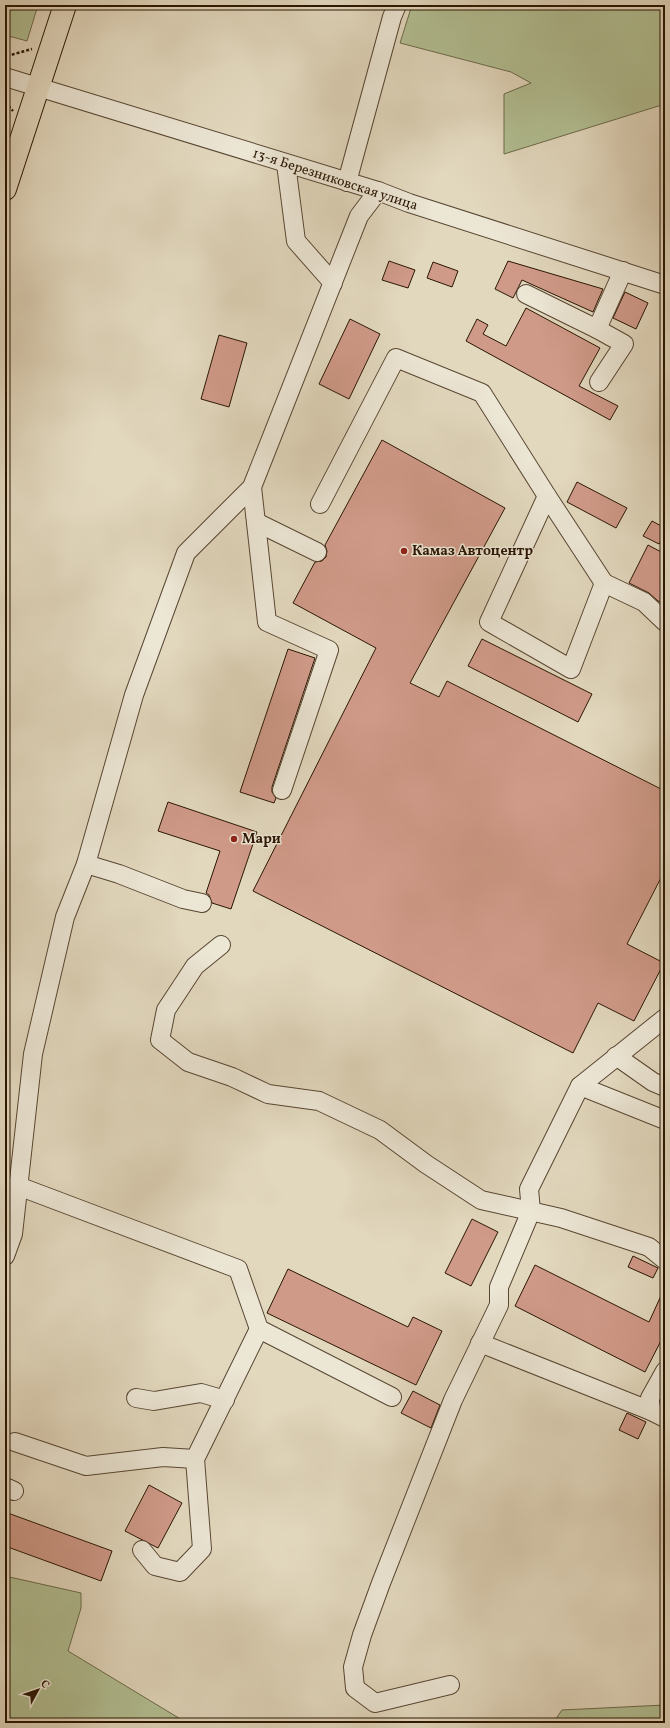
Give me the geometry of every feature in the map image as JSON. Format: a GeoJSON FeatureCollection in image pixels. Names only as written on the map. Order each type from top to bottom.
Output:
{"type":"FeatureCollection","features":[{"type":"Feature","properties":{"kind":"main road"},"geometry":{"type":"LineString","coordinates":[[5,189],[65,5]]}},
{"type":"Feature","properties":{"kind":"street"},"geometry":{"type":"LineString","coordinates":[[347,182],[392,17],[397,5]]}},
{"type":"Feature","properties":{"kind":"street","name":"13-я Березниковская улица"},"geometry":{"type":"LineString","coordinates":[[5,76],[286,164],[378,191],[409,203],[665,285]]}},
{"type":"Feature","properties":{"kind":"street"},"geometry":{"type":"LineString","coordinates":[[286,164],[296,241],[333,283]]}},
{"type":"Feature","properties":{"kind":"street"},"geometry":{"type":"LineString","coordinates":[[5,1256],[13,1234],[32,1054],[65,917],[86,864],[134,695],[186,553],[252,487],[359,216],[378,191]]}},
{"type":"Feature","properties":{"kind":"street"},"geometry":{"type":"LineString","coordinates":[[597,329],[623,271]]}},
{"type":"Feature","properties":{"kind":"street"},"geometry":{"type":"LineString","coordinates":[[526,294],[624,344],[598,382]]}},
{"type":"Feature","properties":{"kind":"street"},"geometry":{"type":"LineString","coordinates":[[320,504],[396,358],[482,393],[604,583],[644,602],[665,622]]}},
{"type":"Feature","properties":{"kind":"street"},"geometry":{"type":"LineString","coordinates":[[252,487],[267,622],[329,650],[282,790]]}},
{"type":"Feature","properties":{"kind":"street"},"geometry":{"type":"LineString","coordinates":[[547,496],[489,622],[571,669],[604,583]]}},
{"type":"Feature","properties":{"kind":"street"},"geometry":{"type":"LineString","coordinates":[[256,522],[316,552]]}},
{"type":"Feature","properties":{"kind":"street"},"geometry":{"type":"LineString","coordinates":[[86,864],[119,874],[182,899],[202,903]]}},
{"type":"Feature","properties":{"kind":"street"},"geometry":{"type":"LineString","coordinates":[[221,945],[195,966],[166,1010],[160,1040],[188,1062],[232,1077],[268,1094],[319,1101],[380,1130],[426,1164],[481,1200],[561,1218],[649,1247],[665,1260]]}},
{"type":"Feature","properties":{"kind":"street"},"geometry":{"type":"LineString","coordinates":[[450,1685],[375,1703],[355,1688],[353,1667],[362,1635],[453,1400],[499,1305],[499,1287],[531,1211],[530,1189],[580,1086],[665,1018]]}},
{"type":"Feature","properties":{"kind":"street"},"geometry":{"type":"LineString","coordinates":[[616,1056],[653,1082],[665,1087]]}},
{"type":"Feature","properties":{"kind":"street"},"geometry":{"type":"LineString","coordinates":[[580,1086],[665,1120]]}},
{"type":"Feature","properties":{"kind":"street"},"geometry":{"type":"LineString","coordinates":[[18,1186],[238,1269],[258,1329],[225,1400],[195,1459],[202,1549],[180,1572],[155,1566],[142,1550]]}},
{"type":"Feature","properties":{"kind":"street"},"geometry":{"type":"LineString","coordinates":[[258,1329],[392,1397]]}},
{"type":"Feature","properties":{"kind":"street"},"geometry":{"type":"LineString","coordinates":[[480,1343],[658,1415]]}},
{"type":"Feature","properties":{"kind":"street"},"geometry":{"type":"LineString","coordinates":[[658,1415],[650,1398],[665,1371]]}},
{"type":"Feature","properties":{"kind":"street"},"geometry":{"type":"LineString","coordinates":[[136,1398],[154,1401],[201,1393],[225,1400]]}},
{"type":"Feature","properties":{"kind":"street"},"geometry":{"type":"LineString","coordinates":[[15,1442],[86,1466],[163,1457],[195,1459]]}},
{"type":"Feature","properties":{"kind":"green space"},"geometry":{"type":"Polygon","coordinates":[[[5,5],[38,5],[27,41],[5,35],[5,5]]]}},
{"type":"Feature","properties":{"kind":"green space"},"geometry":{"type":"Polygon","coordinates":[[[412,5],[665,5],[665,104],[504,154],[504,94],[531,83],[511,72],[400,43],[412,5]]]}},
{"type":"Feature","properties":{"kind":"green space"},"geometry":{"type":"Polygon","coordinates":[[[5,1576],[81,1593],[81,1608],[68,1651],[187,1723],[5,1723],[5,1576]]]}},
{"type":"Feature","properties":{"kind":"green space"},"geometry":{"type":"Polygon","coordinates":[[[665,1705],[665,1723],[553,1723],[562,1710],[665,1705]]]}},
{"type":"Feature","properties":{"kind":"building"},"geometry":{"type":"Polygon","coordinates":[[[389,261],[415,270],[408,288],[382,280],[389,261]]]}},
{"type":"Feature","properties":{"kind":"building"},"geometry":{"type":"Polygon","coordinates":[[[508,261],[603,289],[593,312],[522,280],[513,298],[495,289],[508,261]]]}},
{"type":"Feature","properties":{"kind":"building"},"geometry":{"type":"Polygon","coordinates":[[[433,262],[458,271],[452,287],[427,278],[433,262]]]}},
{"type":"Feature","properties":{"kind":"building"},"geometry":{"type":"Polygon","coordinates":[[[625,292],[648,303],[636,329],[613,318],[625,292]]]}},
{"type":"Feature","properties":{"kind":"building"},"geometry":{"type":"Polygon","coordinates":[[[526,308],[600,348],[579,386],[618,406],[610,420],[466,341],[477,319],[488,325],[483,334],[506,346],[526,308]]]}},
{"type":"Feature","properties":{"kind":"building"},"geometry":{"type":"Polygon","coordinates":[[[350,319],[380,334],[349,399],[319,384],[350,319]]]}},
{"type":"Feature","properties":{"kind":"building"},"geometry":{"type":"Polygon","coordinates":[[[219,335],[247,343],[229,407],[201,399],[219,335]]]}},
{"type":"Feature","properties":{"kind":"building"},"geometry":{"type":"Polygon","coordinates":[[[382,440],[505,508],[410,683],[439,697],[447,681],[665,791],[665,870],[627,944],[664,963],[634,1021],[598,1003],[573,1053],[253,891],[376,648],[293,603],[315,562],[322,561],[326,557],[327,551],[325,545],[382,440]]]}},
{"type":"Feature","properties":{"kind":"building"},"geometry":{"type":"Polygon","coordinates":[[[577,482],[627,508],[616,528],[567,502],[577,482]]]}},
{"type":"Feature","properties":{"kind":"building"},"geometry":{"type":"Polygon","coordinates":[[[652,521],[665,528],[665,533],[659,544],[643,536],[652,521]]]}},
{"type":"Feature","properties":{"kind":"building"},"geometry":{"type":"Polygon","coordinates":[[[648,545],[665,554],[665,604],[658,601],[649,593],[629,583],[648,545]]]}},
{"type":"Feature","properties":{"kind":"building"},"geometry":{"type":"Polygon","coordinates":[[[482,639],[592,694],[578,722],[468,666],[482,639]]]}},
{"type":"Feature","properties":{"kind":"building"},"geometry":{"type":"Polygon","coordinates":[[[288,649],[315,658],[272,787],[272,792],[276,798],[274,803],[240,792],[288,649]]]}},
{"type":"Feature","properties":{"kind":"building"},"geometry":{"type":"Polygon","coordinates":[[[168,802],[257,832],[231,909],[212,903],[209,895],[206,893],[220,851],[158,831],[168,802]]]}},
{"type":"Feature","properties":{"kind":"building"},"geometry":{"type":"Polygon","coordinates":[[[472,1219],[498,1232],[471,1286],[445,1273],[472,1219]]]}},
{"type":"Feature","properties":{"kind":"building"},"geometry":{"type":"Polygon","coordinates":[[[633,1256],[658,1268],[653,1278],[628,1267],[633,1256]]]}},
{"type":"Feature","properties":{"kind":"building"},"geometry":{"type":"Polygon","coordinates":[[[535,1265],[649,1322],[665,1287],[665,1333],[645,1372],[515,1306],[535,1265]]]}},
{"type":"Feature","properties":{"kind":"building"},"geometry":{"type":"Polygon","coordinates":[[[288,1269],[408,1327],[413,1317],[442,1331],[416,1385],[267,1313],[288,1269]]]}},
{"type":"Feature","properties":{"kind":"building"},"geometry":{"type":"Polygon","coordinates":[[[413,1391],[440,1405],[431,1428],[401,1413],[413,1391]]]}},
{"type":"Feature","properties":{"kind":"building"},"geometry":{"type":"Polygon","coordinates":[[[627,1413],[646,1422],[638,1439],[619,1430],[627,1413]]]}},
{"type":"Feature","properties":{"kind":"building"},"geometry":{"type":"Polygon","coordinates":[[[149,1485],[182,1503],[158,1548],[125,1531],[149,1485]]]}},
{"type":"Feature","properties":{"kind":"building"},"geometry":{"type":"Polygon","coordinates":[[[5,1512],[112,1551],[101,1581],[5,1546],[5,1512]]]}},
{"type":"Feature","properties":{"kind":"place","name":"Камаз Автоцентр"},"geometry":{"type":"Point","coordinates":[404,551]}},
{"type":"Feature","properties":{"kind":"place","name":"Мари"},"geometry":{"type":"Point","coordinates":[234,839]}}]}
